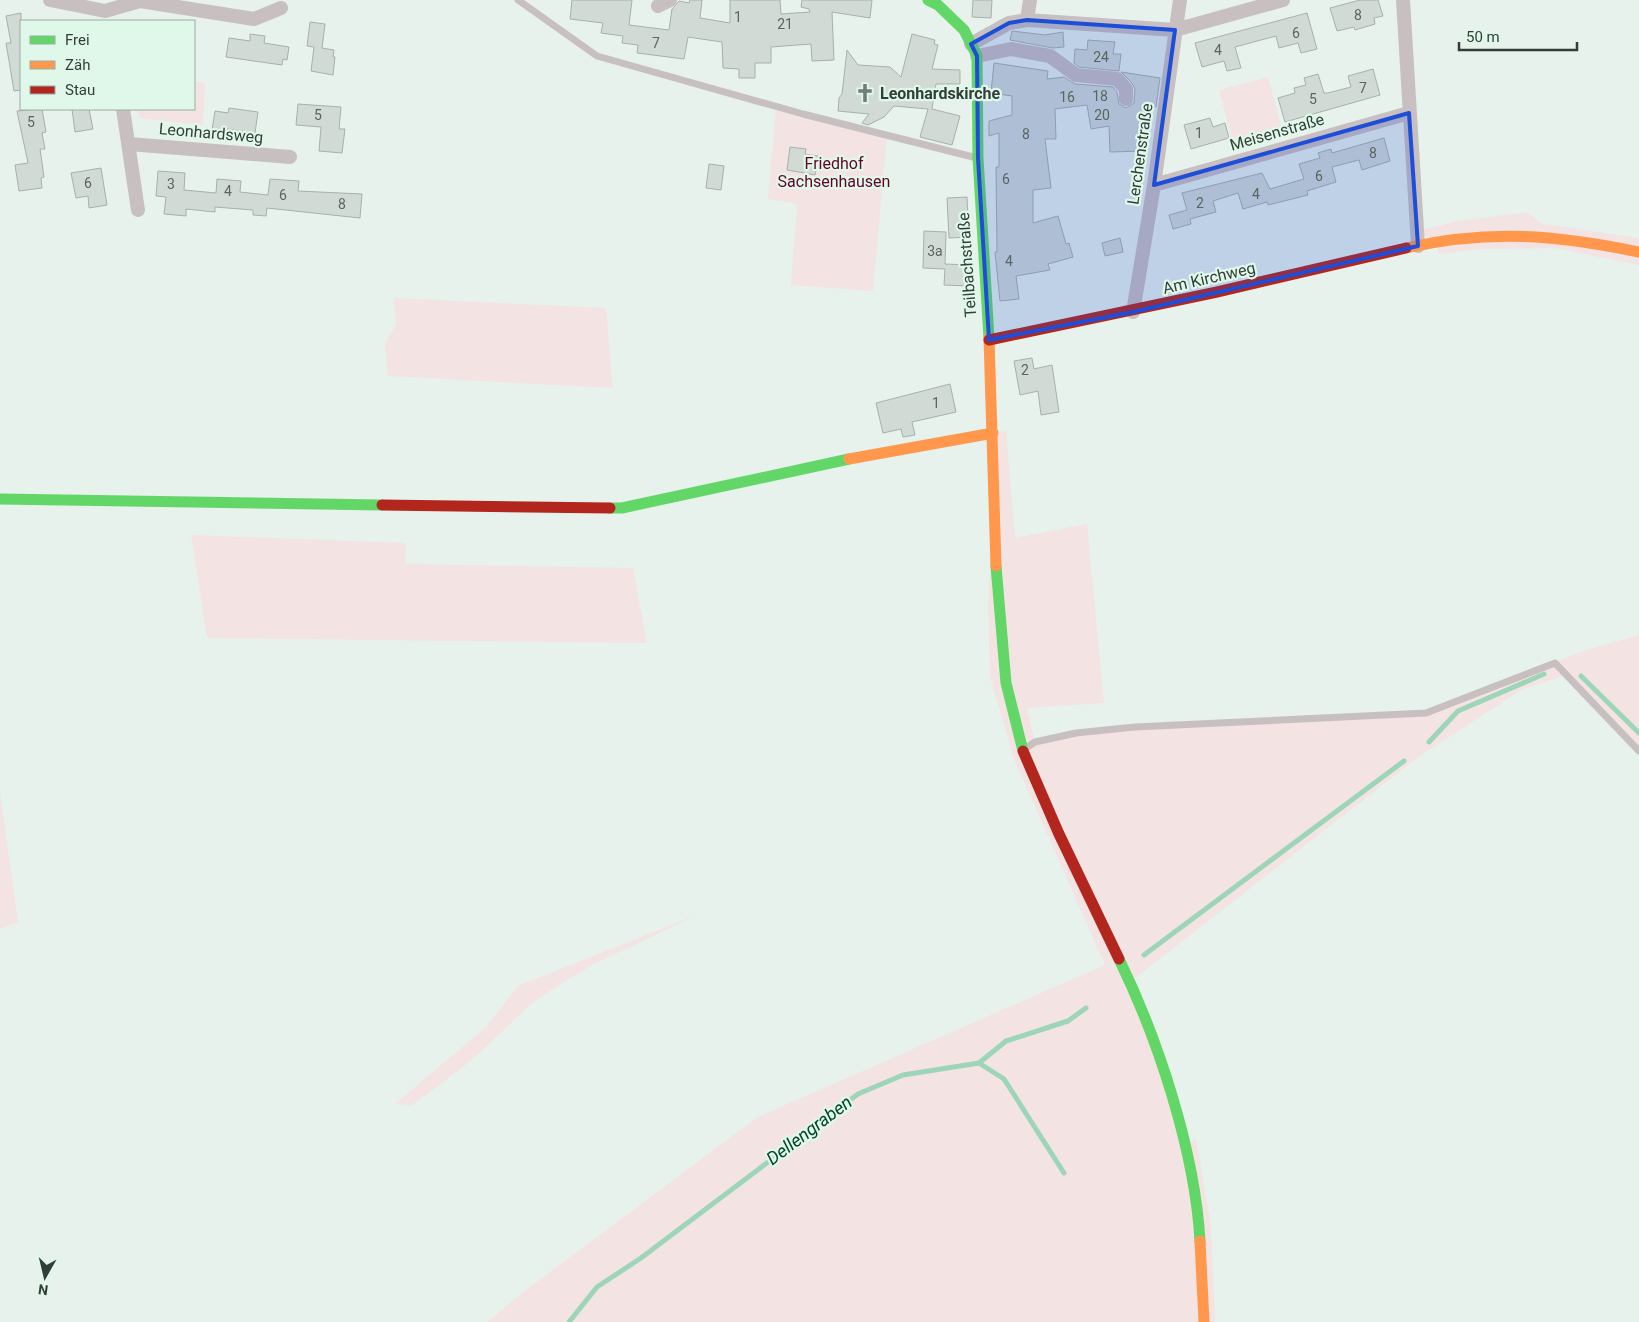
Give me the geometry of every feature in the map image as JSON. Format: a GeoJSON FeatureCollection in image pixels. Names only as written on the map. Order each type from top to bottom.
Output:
{"type":"FeatureCollection","features":[{"type":"Feature","properties":{"kind":"street"},"geometry":{"type":"LineString","coordinates":[[50,0],[106,16],[140,1],[254,19],[281,8]]}},
{"type":"Feature","properties":{"kind":"street"},"geometry":{"type":"LineString","coordinates":[[928,0],[938,5],[964,30],[974,50]]}},
{"type":"Feature","properties":{"kind":"street"},"geometry":{"type":"LineString","coordinates":[[1027,20],[1030,0]]}},
{"type":"Feature","properties":{"kind":"street","name":"Lerchenstraße"},"geometry":{"type":"LineString","coordinates":[[1133,312],[1154,185],[1180,0]]}},
{"type":"Feature","properties":{"kind":"street"},"geometry":{"type":"LineString","coordinates":[[974,50],[1009,23],[1027,20],[1175,30],[1283,0]]}},
{"type":"Feature","properties":{"kind":"street"},"geometry":{"type":"LineString","coordinates":[[1403,0],[1418,246]]}},
{"type":"Feature","properties":{"kind":"street"},"geometry":{"type":"LineString","coordinates":[[974,50],[1011,48],[1050,56],[1076,75],[1117,79],[1126,89],[1126,99]]}},
{"type":"Feature","properties":{"kind":"street","name":"Teilbachstraße"},"geometry":{"type":"LineString","coordinates":[[974,50],[993,433],[993,517],[1004,667],[1012,712],[1023,750],[1059,834],[1137,996],[1160,1060],[1185,1146],[1199,1230],[1204,1322]]}},
{"type":"Feature","properties":{"kind":"street"},"geometry":{"type":"LineString","coordinates":[[123,110],[138,210]]}},
{"type":"Feature","properties":{"kind":"street","name":"Meisenstraße"},"geometry":{"type":"LineString","coordinates":[[1154,185],[1409,114]]}},
{"type":"Feature","properties":{"kind":"street","name":"Leonhardsweg"},"geometry":{"type":"LineString","coordinates":[[129,144],[290,157]]}},
{"type":"Feature","properties":{"kind":"street","name":"Am Kirchweg"},"geometry":{"type":"LineString","coordinates":[[989,340],[1133,312],[1418,246],[1481,236],[1518,235],[1557,238],[1639,252]]}},
{"type":"Feature","properties":{"kind":"street"},"geometry":{"type":"LineString","coordinates":[[0,499],[622,508],[861,457],[993,433]]}},
{"type":"Feature","properties":{"kind":"lane"},"geometry":{"type":"LineString","coordinates":[[518,0],[597,56],[785,109],[978,158]]}},
{"type":"Feature","properties":{"kind":"lane"},"geometry":{"type":"LineString","coordinates":[[1023,750],[1035,742],[1076,733],[1135,727],[1426,713],[1555,663],[1639,751]]}},
{"type":"Feature","properties":{"kind":"highlighted area"},"geometry":{"type":"Polygon","coordinates":[[[1027,20],[1175,30],[1154,185],[1409,113],[1418,246],[1133,312],[989,340],[978,158],[977,56],[971,44],[1009,23],[1027,20]]]}},
{"type":"Feature","properties":{"kind":"green space"},"geometry":{"type":"Polygon","coordinates":[[[1268,77],[1283,133],[1234,146],[1219,90],[1268,77]]]}},
{"type":"Feature","properties":{"kind":"green space"},"geometry":{"type":"Polygon","coordinates":[[[195,81],[205,83],[203,125],[139,118],[137,110],[195,110],[195,81]]]}},
{"type":"Feature","properties":{"kind":"green space","name":"Friedhof Sachsenhausen"},"geometry":{"type":"Polygon","coordinates":[[[776,106],[887,135],[873,291],[791,285],[797,204],[768,199],[776,106]]]}},
{"type":"Feature","properties":{"kind":"green space"},"geometry":{"type":"Polygon","coordinates":[[[1527,212],[1543,224],[1639,238],[1639,265],[1555,248],[1481,249],[1439,254],[1436,243],[1417,231],[1458,221],[1527,212]]]}},
{"type":"Feature","properties":{"kind":"green space"},"geometry":{"type":"Polygon","coordinates":[[[394,298],[606,308],[613,388],[388,376],[385,344],[396,324],[394,298]]]}},
{"type":"Feature","properties":{"kind":"green space"},"geometry":{"type":"Polygon","coordinates":[[[1006,431],[1015,538],[1087,524],[1104,703],[1027,708],[1035,742],[1076,733],[1426,713],[1586,650],[1639,635],[1639,751],[1566,675],[1523,689],[1421,755],[1130,982],[1185,1146],[1196,1138],[1211,1226],[1215,1322],[487,1322],[531,1286],[758,1117],[1105,965],[1014,759],[990,677],[988,603],[993,517],[993,433],[1006,431]]]}},
{"type":"Feature","properties":{"kind":"green space"},"geometry":{"type":"Polygon","coordinates":[[[191,535],[406,543],[405,564],[633,568],[647,643],[207,638],[191,535]]]}},
{"type":"Feature","properties":{"kind":"green space"},"geometry":{"type":"Polygon","coordinates":[[[0,792],[18,922],[0,929],[0,792]]]}},
{"type":"Feature","properties":{"kind":"green space"},"geometry":{"type":"Polygon","coordinates":[[[699,914],[594,964],[564,982],[532,1003],[473,1059],[412,1105],[395,1104],[486,1027],[518,986],[699,914]]]}},
{"type":"Feature","properties":{"kind":"building"},"geometry":{"type":"Polygon","coordinates":[[[572,0],[632,0],[629,25],[669,30],[672,9],[679,1],[689,3],[690,0],[702,0],[700,18],[730,23],[730,0],[780,0],[781,14],[810,12],[809,9],[801,7],[802,0],[872,0],[870,18],[832,12],[834,60],[812,61],[811,44],[771,47],[771,63],[755,63],[755,78],[739,78],[739,69],[723,68],[722,42],[688,37],[684,59],[637,53],[638,45],[622,43],[623,36],[601,33],[603,23],[570,19],[572,0]]]}},
{"type":"Feature","properties":{"kind":"building"},"geometry":{"type":"Polygon","coordinates":[[[973,0],[992,0],[991,18],[972,17],[973,0]]]}},
{"type":"Feature","properties":{"kind":"building"},"geometry":{"type":"Polygon","coordinates":[[[1360,0],[1378,0],[1383,16],[1374,18],[1375,24],[1355,30],[1354,27],[1337,31],[1330,8],[1360,0]]]}},
{"type":"Feature","properties":{"kind":"building"},"geometry":{"type":"Polygon","coordinates":[[[21,13],[20,90],[14,91],[6,43],[11,43],[6,16],[21,13]]]}},
{"type":"Feature","properties":{"kind":"building"},"geometry":{"type":"Polygon","coordinates":[[[1307,13],[1317,49],[1301,53],[1298,43],[1279,48],[1276,36],[1235,47],[1241,68],[1227,71],[1224,61],[1202,67],[1195,43],[1307,13]]]}},
{"type":"Feature","properties":{"kind":"building"},"geometry":{"type":"Polygon","coordinates":[[[310,22],[325,24],[322,48],[334,50],[333,75],[311,71],[314,47],[307,46],[310,22]]]}},
{"type":"Feature","properties":{"kind":"building"},"geometry":{"type":"Polygon","coordinates":[[[1012,31],[1045,35],[1063,32],[1064,47],[1053,48],[1010,40],[1012,31]]]}},
{"type":"Feature","properties":{"kind":"building"},"geometry":{"type":"Polygon","coordinates":[[[250,34],[265,36],[264,43],[289,47],[287,60],[283,59],[282,65],[226,57],[229,38],[250,41],[250,34]]]}},
{"type":"Feature","properties":{"kind":"building"},"geometry":{"type":"Polygon","coordinates":[[[912,34],[935,40],[934,44],[938,45],[932,69],[960,70],[960,84],[936,84],[932,109],[960,116],[952,145],[920,137],[928,109],[894,106],[884,117],[868,125],[862,123],[869,114],[838,111],[847,50],[858,65],[890,67],[901,77],[912,34]]]}},
{"type":"Feature","properties":{"kind":"building"},"geometry":{"type":"Polygon","coordinates":[[[1088,40],[1115,42],[1113,54],[1121,54],[1119,71],[1079,67],[1074,63],[1075,49],[1087,50],[1088,40]]]}},
{"type":"Feature","properties":{"kind":"building"},"geometry":{"type":"Polygon","coordinates":[[[994,63],[1048,71],[1047,79],[1064,77],[1075,84],[1113,87],[1117,92],[1119,104],[1126,108],[1134,103],[1135,89],[1121,72],[1160,78],[1156,107],[1149,106],[1143,151],[1110,152],[1109,126],[1091,129],[1087,105],[1055,109],[1056,139],[1045,139],[1051,188],[1033,190],[1033,223],[1058,216],[1066,244],[1069,243],[1073,257],[1048,264],[1050,270],[1016,276],[1019,299],[1000,301],[995,252],[997,252],[996,167],[999,167],[999,133],[989,136],[989,121],[1012,115],[1012,96],[991,93],[994,63]]]}},
{"type":"Feature","properties":{"kind":"building"},"geometry":{"type":"Polygon","coordinates":[[[1373,69],[1380,95],[1285,122],[1278,98],[1295,93],[1294,88],[1306,85],[1304,78],[1318,74],[1324,93],[1328,93],[1351,87],[1348,76],[1373,69]]]}},
{"type":"Feature","properties":{"kind":"building"},"geometry":{"type":"Polygon","coordinates":[[[298,104],[341,107],[339,129],[345,129],[342,153],[319,151],[321,127],[296,125],[298,104]]]}},
{"type":"Feature","properties":{"kind":"building"},"geometry":{"type":"Polygon","coordinates":[[[229,108],[258,112],[255,133],[226,129],[226,132],[212,130],[215,111],[228,113],[229,108]]]}},
{"type":"Feature","properties":{"kind":"building"},"geometry":{"type":"Polygon","coordinates":[[[42,110],[46,132],[42,133],[45,149],[40,149],[44,177],[41,178],[42,188],[19,191],[15,165],[28,163],[17,111],[42,110]]]}},
{"type":"Feature","properties":{"kind":"building"},"geometry":{"type":"Polygon","coordinates":[[[72,110],[89,110],[93,129],[75,132],[72,110]]]}},
{"type":"Feature","properties":{"kind":"building"},"geometry":{"type":"Polygon","coordinates":[[[1210,118],[1213,127],[1225,123],[1229,138],[1191,149],[1184,125],[1210,118]]]}},
{"type":"Feature","properties":{"kind":"building"},"geometry":{"type":"Polygon","coordinates":[[[1384,138],[1390,161],[1362,170],[1359,160],[1332,167],[1336,182],[1307,191],[1308,195],[1268,205],[1267,202],[1243,209],[1238,193],[1213,201],[1216,212],[1190,219],[1191,224],[1173,229],[1169,215],[1187,210],[1182,193],[1262,173],[1270,189],[1304,179],[1299,164],[1320,158],[1318,153],[1331,149],[1332,153],[1384,138]]]}},
{"type":"Feature","properties":{"kind":"building"},"geometry":{"type":"Polygon","coordinates":[[[790,147],[806,149],[805,154],[818,156],[815,175],[787,170],[790,147]]]}},
{"type":"Feature","properties":{"kind":"building"},"geometry":{"type":"Polygon","coordinates":[[[709,164],[724,166],[721,190],[706,188],[709,164]]]}},
{"type":"Feature","properties":{"kind":"building"},"geometry":{"type":"Polygon","coordinates":[[[101,168],[107,205],[89,208],[88,196],[76,198],[71,173],[101,168]]]}},
{"type":"Feature","properties":{"kind":"building"},"geometry":{"type":"Polygon","coordinates":[[[158,171],[185,173],[184,190],[216,193],[217,179],[241,181],[240,192],[268,195],[270,179],[299,181],[298,191],[362,194],[360,218],[267,208],[266,216],[253,215],[253,210],[215,207],[215,212],[186,209],[186,216],[164,214],[166,197],[156,196],[158,171]]]}},
{"type":"Feature","properties":{"kind":"building"},"geometry":{"type":"Polygon","coordinates":[[[967,197],[969,237],[949,238],[947,198],[967,197]]]}},
{"type":"Feature","properties":{"kind":"building"},"geometry":{"type":"Polygon","coordinates":[[[924,231],[946,232],[945,264],[969,265],[969,286],[944,285],[945,269],[923,268],[924,231]]]}},
{"type":"Feature","properties":{"kind":"building"},"geometry":{"type":"Polygon","coordinates":[[[1120,238],[1123,252],[1105,256],[1102,243],[1120,238]]]}},
{"type":"Feature","properties":{"kind":"building"},"geometry":{"type":"Polygon","coordinates":[[[1032,358],[1034,369],[1052,365],[1059,412],[1041,415],[1038,391],[1020,395],[1014,361],[1032,358]]]}},
{"type":"Feature","properties":{"kind":"building"},"geometry":{"type":"Polygon","coordinates":[[[950,384],[956,412],[912,422],[915,435],[903,437],[901,429],[883,433],[876,403],[950,384]]]}},
{"type":"Feature","properties":{"kind":"waterway"},"geometry":{"type":"LineString","coordinates":[[1429,742],[1458,711],[1544,674]]}},
{"type":"Feature","properties":{"kind":"waterway"},"geometry":{"type":"LineString","coordinates":[[1581,676],[1639,733]]}},
{"type":"Feature","properties":{"kind":"waterway"},"geometry":{"type":"LineString","coordinates":[[1144,955],[1404,761]]}},
{"type":"Feature","properties":{"kind":"waterway","name":"Dellengraben"},"geometry":{"type":"LineString","coordinates":[[569,1322],[597,1287],[641,1258],[858,1094],[903,1075],[979,1063],[1006,1041],[1068,1021],[1086,1008]]}},
{"type":"Feature","properties":{"kind":"waterway"},"geometry":{"type":"LineString","coordinates":[[979,1063],[1004,1079],[1064,1173]]}},
{"type":"Feature","properties":{"kind":"traffic: fast"},"geometry":{"type":"LineString","coordinates":[[928,0],[938,5],[964,30],[977,56],[978,158],[989,338]]}},
{"type":"Feature","properties":{"kind":"traffic: fast"},"geometry":{"type":"LineString","coordinates":[[610,508],[622,508],[849,459]]}},
{"type":"Feature","properties":{"kind":"traffic: fast"},"geometry":{"type":"LineString","coordinates":[[0,499],[382,505]]}},
{"type":"Feature","properties":{"kind":"traffic: fast"},"geometry":{"type":"LineString","coordinates":[[996,566],[1006,683],[1023,751]]}},
{"type":"Feature","properties":{"kind":"traffic: fast"},"geometry":{"type":"LineString","coordinates":[[1119,959],[1147,1024],[1172,1096],[1191,1170],[1200,1241]]}},
{"type":"Feature","properties":{"kind":"traffic: slow"},"geometry":{"type":"LineString","coordinates":[[1406,248],[1466,238],[1523,236],[1551,238],[1639,252]]}},
{"type":"Feature","properties":{"kind":"traffic: slow"},"geometry":{"type":"LineString","coordinates":[[989,338],[996,566]]}},
{"type":"Feature","properties":{"kind":"traffic: slow"},"geometry":{"type":"LineString","coordinates":[[849,459],[993,433]]}},
{"type":"Feature","properties":{"kind":"traffic: slow"},"geometry":{"type":"LineString","coordinates":[[1200,1241],[1204,1322]]}},
{"type":"Feature","properties":{"kind":"traffic: jam"},"geometry":{"type":"LineString","coordinates":[[989,340],[1217,292],[1406,248]]}},
{"type":"Feature","properties":{"kind":"traffic: jam"},"geometry":{"type":"LineString","coordinates":[[382,505],[610,508]]}},
{"type":"Feature","properties":{"kind":"traffic: jam"},"geometry":{"type":"LineString","coordinates":[[1023,751],[1059,834],[1119,959]]}},
{"type":"Feature","properties":{"kind":"place","name":"Leonhardskirche"},"geometry":{"type":"Point","coordinates":[865,93]}}]}
